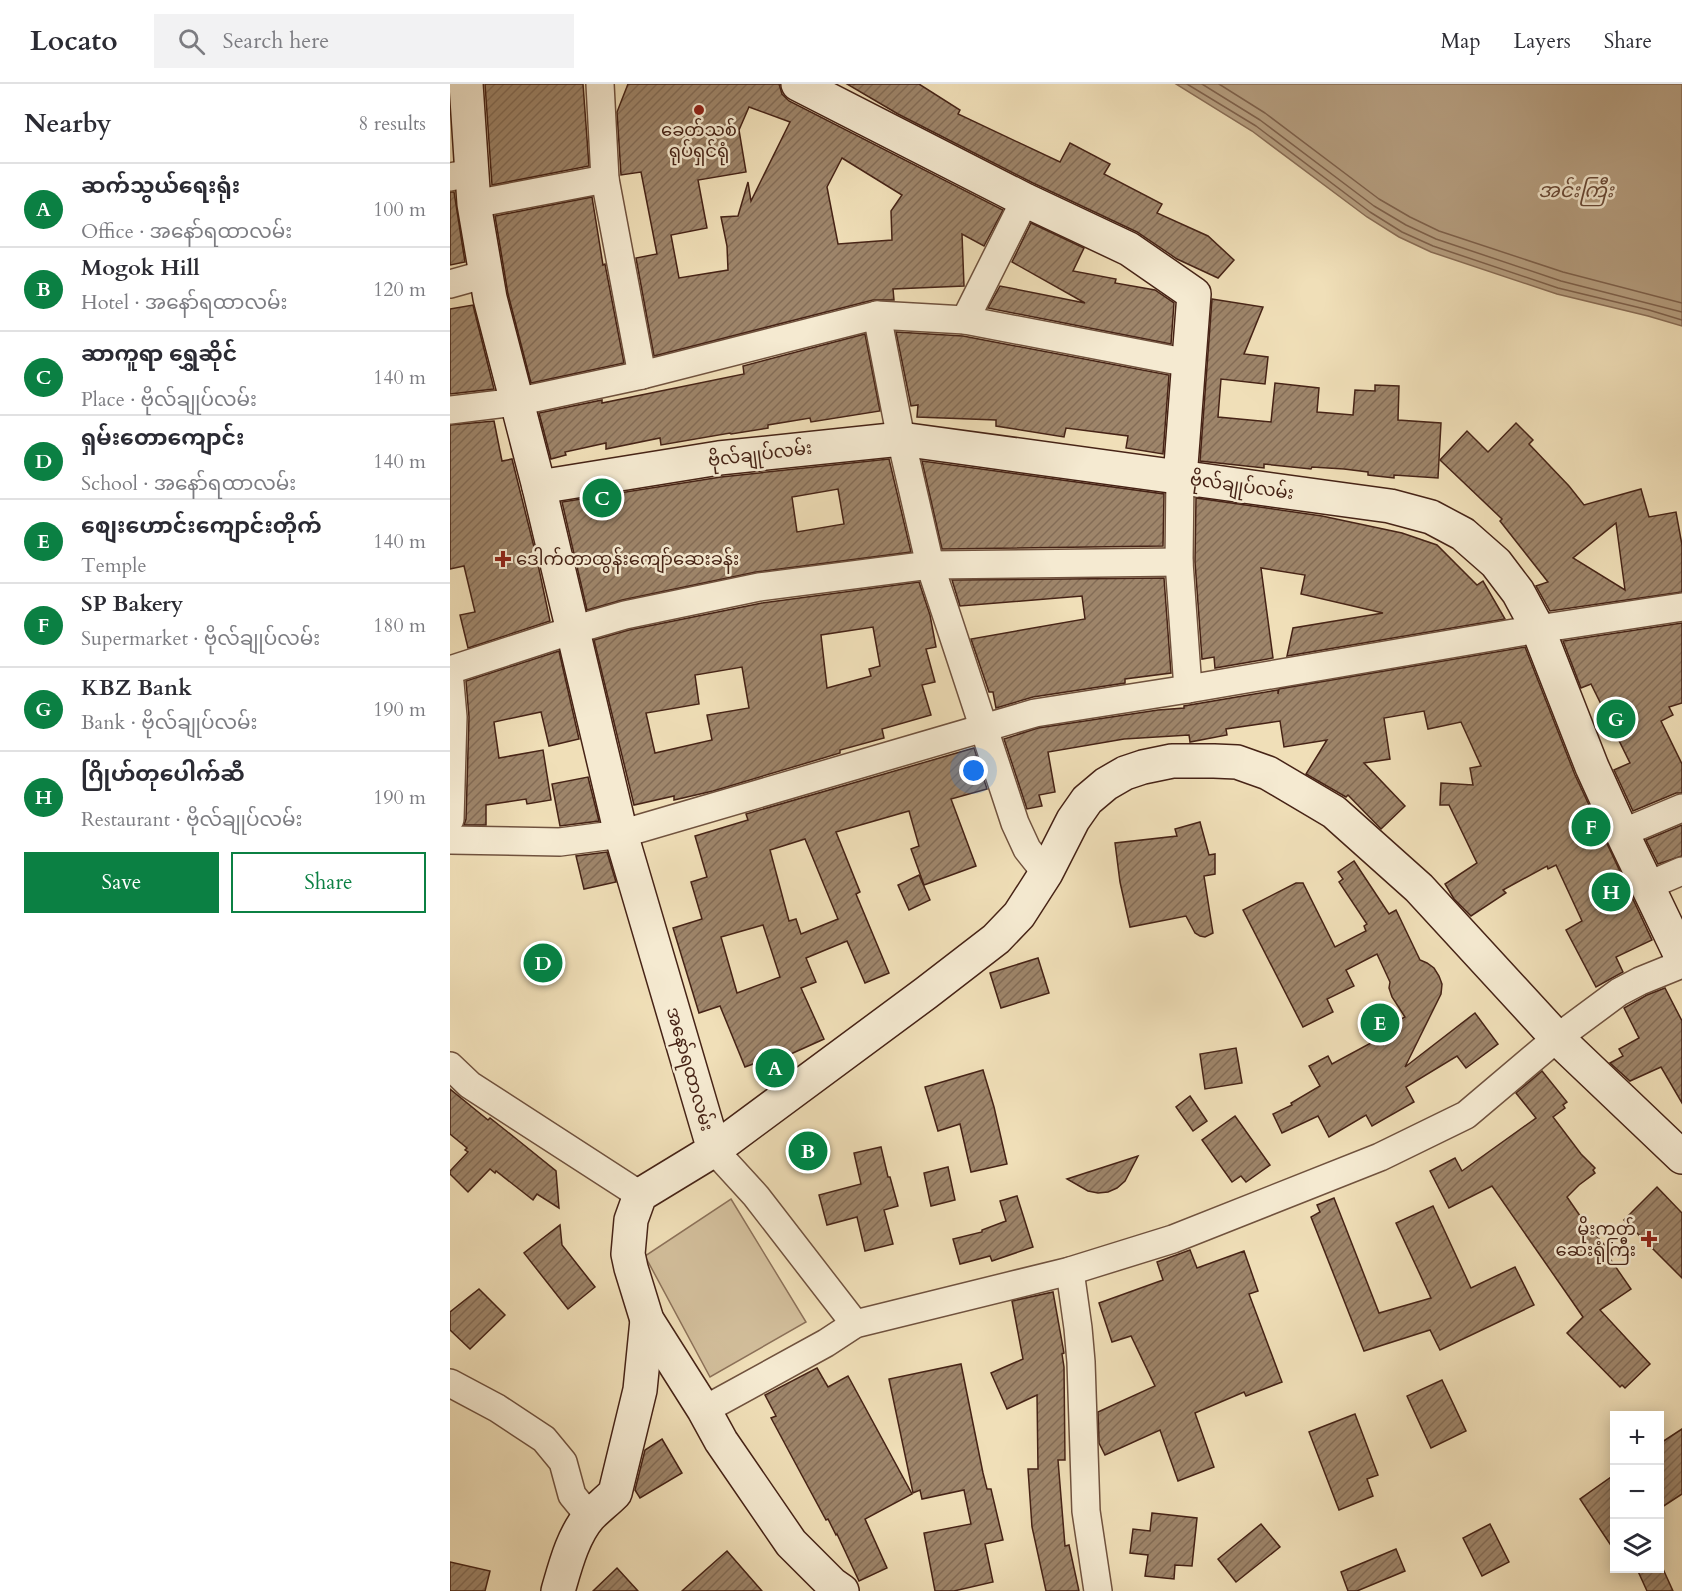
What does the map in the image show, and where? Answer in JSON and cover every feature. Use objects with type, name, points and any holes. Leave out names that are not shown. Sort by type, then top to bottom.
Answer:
[{"type":"street","name":"အ‌နော်‌ရထာလမ်း","points":[[466,84],[465,184],[490,298],[539,487],[621,834],[714,1150],[640,1195]]},
{"type":"street","points":[[600,84],[605,179],[642,375]]},
{"type":"street","points":[[798,84],[1025,200],[1129,249],[1194,294],[1180,477],[1179,562],[1188,688]]},
{"type":"street","points":[[465,184],[605,179]]},
{"type":"street","points":[[965,320],[1025,200]]},
{"type":"street","points":[[450,284],[486,274]]},
{"type":"street","points":[[450,410],[516,402],[642,375],[877,315],[965,320],[1189,363]]},
{"type":"street","points":[[877,315],[901,439],[930,565],[1015,823],[1027,849],[1046,873]]},
{"type":"street","name":"ဗိုလ်‌ချုပ်‌လမ်း","points":[[539,487],[720,458],[901,439],[1390,506],[1431,517],[1463,534],[1496,563],[1518,592],[1538,629],[1592,767],[1682,958]]},
{"type":"street","points":[[450,670],[625,615],[759,587],[930,565],[1179,562]]},
{"type":"street","points":[[450,840],[560,843],[621,834],[1035,713],[1682,607]]},
{"type":"street","points":[[450,683],[453,717],[450,819]]},
{"type":"street","points":[[855,1324],[756,1196],[714,1150],[996,939],[1019,915],[1046,873],[1073,820],[1087,800],[1106,784],[1134,770],[1172,761],[1237,762],[1268,773],[1334,812],[1419,888],[1557,1038],[1682,1157]]},
{"type":"street","points":[[1622,833],[1682,808]]},
{"type":"street","points":[[1647,886],[1682,871]]},
{"type":"street","points":[[704,1410],[826,1343],[855,1324],[1070,1270],[1173,1239],[1380,1157],[1466,1115],[1557,1038],[1619,992],[1682,964]]},
{"type":"street","points":[[450,1066],[470,1085],[640,1195],[631,1220],[628,1254],[648,1320],[721,1441],[790,1542],[842,1591]]},
{"type":"street","points":[[1070,1270],[1082,1362],[1086,1511],[1098,1591]]},
{"type":"street","points":[[558,1591],[577,1535],[590,1516],[615,1493],[640,1390],[648,1320]]},
{"type":"street","points":[[450,1383],[497,1408],[544,1440],[563,1462],[572,1495],[590,1516]]},
{"type":"shaded area","points":[[731,1199],[806,1322],[710,1377],[645,1256]]},
{"type":"water","name":"အင်းကြီး","points":[[1176,84],[1682,84],[1682,326],[1557,294],[1431,252],[1399,237],[1367,217],[1252,131]]},
{"type":"building","points":[[485,84],[583,84],[589,166],[492,185]]},
{"type":"building","points":[[628,84],[779,84],[782,94],[789,101],[1003,210],[984,246],[962,234],[964,286],[893,289],[894,300],[873,300],[654,356],[636,258],[657,254],[641,172],[621,175],[617,112]],"holes":[[[749,107],[790,122],[751,201],[748,182],[738,216],[721,217],[727,246],[728,270],[679,278],[671,235],[707,228],[698,180],[746,172],[739,130]],[[842,158],[902,195],[891,211],[892,240],[838,244],[827,187]]]},
{"type":"building","points":[[847,84],[919,84],[960,110],[958,114],[1060,162],[1070,143],[1110,164],[1104,174],[1162,204],[1157,213],[1208,236],[1234,260],[1218,278],[1177,259],[1137,232],[1033,183],[898,114]]},
{"type":"building","points":[[450,192],[454,192],[465,262],[450,265]]},
{"type":"building","points":[[592,197],[603,265],[605,264],[624,363],[531,383],[508,294],[495,216]]},
{"type":"building","points":[[1031,223],[1084,248],[1073,271],[1116,279],[1115,283],[1155,290],[1174,303],[1171,344],[988,308],[1000,286],[1085,303],[1012,262]]},
{"type":"building","points":[[1212,299],[1263,307],[1244,354],[1268,357],[1265,384],[1221,379],[1218,417],[1271,422],[1275,383],[1319,388],[1317,412],[1353,415],[1355,390],[1375,391],[1375,385],[1399,386],[1398,420],[1441,423],[1438,478],[1394,475],[1394,478],[1344,469],[1312,467],[1311,469],[1264,464],[1264,468],[1200,461]]},
{"type":"building","points":[[473,305],[494,389],[450,394],[450,309]]},
{"type":"building","points":[[896,332],[963,336],[1169,375],[1163,454],[1126,448],[1128,436],[1066,428],[1064,437],[996,426],[996,420],[917,417],[918,405],[911,406]]},
{"type":"building","points":[[865,334],[880,411],[811,422],[810,418],[768,425],[768,428],[661,445],[660,438],[606,449],[606,443],[565,452],[566,455],[551,459],[539,413],[602,400],[602,403],[744,374],[743,366]]},
{"type":"building","points":[[494,421],[502,461],[512,459],[550,621],[468,648],[460,615],[475,612],[464,566],[450,569],[450,425]]},
{"type":"building","points":[[1516,423],[1533,440],[1529,444],[1584,505],[1641,489],[1649,517],[1676,512],[1682,545],[1682,592],[1550,611],[1536,586],[1548,582],[1500,521],[1502,519],[1440,460],[1467,431],[1488,452]],"holes":[[[1616,523],[1625,590],[1573,558]]]},
{"type":"building","points":[[889,459],[911,552],[756,572],[622,600],[587,610],[562,502],[721,477]],"holes":[[[838,489],[844,524],[797,532],[792,497]]]},
{"type":"building","points":[[922,461],[1164,494],[1163,546],[942,549]]},
{"type":"building","points":[[1196,498],[1322,516],[1402,533],[1437,545],[1477,585],[1483,581],[1505,619],[1287,656],[1293,628],[1383,613],[1301,594],[1305,575],[1261,568],[1273,658],[1215,668],[1214,657],[1202,659],[1195,562]]},
{"type":"building","points":[[1164,578],[1171,673],[1125,679],[1125,683],[1033,697],[996,708],[993,692],[989,692],[971,639],[1085,619],[1082,596],[960,606],[952,580]]},
{"type":"building","points":[[919,582],[930,615],[936,647],[926,649],[935,682],[922,685],[931,715],[882,729],[884,738],[840,750],[840,753],[713,791],[674,800],[674,796],[634,805],[594,640],[629,630],[762,603]],"holes":[[[873,627],[880,666],[869,669],[871,676],[827,688],[821,635]],[[742,667],[749,708],[707,715],[712,740],[655,753],[646,713],[699,704],[695,675]]]},
{"type":"building","points":[[1682,623],[1682,703],[1669,707],[1673,715],[1661,721],[1682,764],[1682,793],[1676,793],[1633,811],[1614,770],[1630,763],[1591,684],[1581,688],[1563,641]]},
{"type":"building","points":[[1525,647],[1575,775],[1652,940],[1616,957],[1623,972],[1596,987],[1566,930],[1582,921],[1556,865],[1548,869],[1547,866],[1503,890],[1506,893],[1471,916],[1454,899],[1445,884],[1477,863],[1449,805],[1440,805],[1441,783],[1473,785],[1470,768],[1481,766],[1461,722],[1428,729],[1424,711],[1384,718],[1390,759],[1364,763],[1405,806],[1381,829],[1348,795],[1346,797],[1306,774],[1327,740],[1284,747],[1280,721],[1226,729],[1227,735],[1190,742],[1189,735],[1124,739],[1048,752],[1055,792],[1039,795],[1042,806],[1027,809],[1004,739],[1038,728],[1184,708],[1184,706],[1278,690],[1278,694],[1279,689]]},
{"type":"building","points":[[559,651],[579,739],[549,746],[541,712],[494,722],[499,758],[543,750],[551,800],[527,804],[526,799],[486,805],[486,825],[464,825],[469,717],[466,681]]},
{"type":"building","points":[[974,748],[987,789],[951,799],[976,866],[924,885],[911,849],[919,846],[909,811],[836,832],[860,892],[856,894],[889,973],[865,983],[847,941],[806,958],[816,982],[801,988],[824,1039],[773,1062],[774,1065],[757,1072],[753,1064],[745,1067],[720,1006],[699,1013],[673,928],[702,919],[691,882],[707,877],[695,836],[748,820],[746,814]],"holes":[[[805,839],[838,919],[801,934],[796,919],[789,921],[770,850]],[[763,925],[780,977],[737,993],[721,937]]]},
{"type":"building","points":[[588,777],[599,821],[560,826],[552,784]]},
{"type":"building","points":[[1200,822],[1209,855],[1215,854],[1215,874],[1204,876],[1213,933],[1205,937],[1195,933],[1186,916],[1130,927],[1120,882],[1115,843],[1177,836],[1175,829]]},
{"type":"building","points":[[1682,825],[1682,856],[1658,864],[1646,840]]},
{"type":"building","points":[[607,852],[616,882],[584,889],[576,856]]},
{"type":"building","points":[[1354,861],[1389,914],[1396,910],[1420,960],[1434,968],[1442,984],[1441,994],[1405,1067],[1475,1013],[1498,1044],[1466,1068],[1457,1056],[1406,1087],[1414,1102],[1372,1126],[1366,1115],[1329,1137],[1318,1116],[1282,1133],[1273,1114],[1292,1105],[1291,1103],[1320,1086],[1309,1066],[1328,1056],[1332,1064],[1380,1038],[1383,1044],[1385,1028],[1405,1017],[1392,997],[1390,982],[1377,954],[1346,970],[1354,986],[1327,999],[1333,1012],[1303,1027],[1243,910],[1296,883],[1303,883],[1335,947],[1366,931],[1364,926],[1367,924],[1339,882],[1343,879],[1338,872]]},
{"type":"building","points":[[919,875],[930,900],[909,910],[898,885]]},
{"type":"building","points":[[1038,958],[1049,993],[1001,1008],[990,973]]},
{"type":"building","points":[[1665,988],[1682,1021],[1682,1103],[1661,1067],[1630,1081],[1610,1063],[1623,1056],[1619,1049],[1639,1038],[1624,1008]]},
{"type":"building","points":[[1236,1048],[1242,1083],[1205,1089],[1200,1054]]},
{"type":"building","points":[[983,1070],[1007,1164],[971,1172],[960,1124],[938,1131],[925,1087]]},
{"type":"building","points":[[1542,1071],[1567,1102],[1563,1105],[1565,1108],[1553,1117],[1581,1154],[1595,1168],[1593,1170],[1595,1173],[1567,1197],[1585,1223],[1609,1250],[1606,1253],[1631,1289],[1600,1310],[1650,1364],[1625,1388],[1622,1385],[1620,1387],[1567,1333],[1583,1317],[1492,1186],[1449,1208],[1430,1171],[1455,1158],[1462,1171],[1536,1118],[1516,1093]]},
{"type":"building","points":[[450,1089],[556,1171],[559,1208],[537,1194],[533,1200],[496,1171],[495,1173],[490,1169],[468,1192],[450,1174],[450,1171],[468,1152],[465,1150],[467,1148],[450,1134]]},
{"type":"building","points":[[1190,1096],[1207,1121],[1193,1131],[1176,1107]]},
{"type":"building","points":[[1235,1116],[1270,1165],[1246,1182],[1241,1176],[1232,1182],[1202,1140]]},
{"type":"building","points":[[881,1147],[898,1206],[884,1210],[893,1244],[865,1251],[857,1217],[827,1225],[819,1195],[861,1184],[854,1153]]},
{"type":"building","points":[[1138,1156],[1125,1181],[1108,1192],[1088,1191],[1067,1179]]},
{"type":"building","points":[[948,1167],[955,1200],[931,1206],[924,1173]]},
{"type":"building","points":[[1657,1187],[1682,1213],[1682,1278],[1624,1220]]},
{"type":"building","points":[[1017,1196],[1033,1247],[992,1261],[990,1256],[960,1264],[953,1239],[982,1232],[982,1230],[1006,1221],[1000,1201]]},
{"type":"building","points":[[1334,1198],[1379,1313],[1431,1298],[1396,1223],[1433,1206],[1471,1288],[1515,1267],[1534,1305],[1440,1350],[1430,1330],[1364,1351],[1311,1217],[1320,1212],[1317,1205]]},
{"type":"building","points":[[560,1225],[562,1245],[595,1287],[568,1309],[524,1253]]},
{"type":"building","points":[[1190,1250],[1197,1268],[1244,1251],[1258,1291],[1249,1294],[1282,1382],[1246,1396],[1244,1392],[1195,1413],[1214,1467],[1178,1481],[1160,1430],[1105,1455],[1099,1443],[1098,1412],[1155,1386],[1131,1336],[1112,1342],[1099,1303],[1163,1280],[1157,1262]]},
{"type":"building","points":[[479,1289],[505,1315],[470,1349],[450,1330],[450,1312]]},
{"type":"building","points":[[1053,1292],[1064,1353],[1062,1354],[1065,1460],[1058,1460],[1065,1546],[1069,1545],[1079,1591],[1046,1591],[1032,1527],[1028,1469],[1038,1469],[1037,1395],[1007,1409],[991,1373],[1023,1359],[1012,1301]]},
{"type":"building","points":[[961,1364],[983,1473],[987,1489],[991,1489],[1003,1540],[985,1544],[993,1582],[954,1591],[935,1591],[924,1533],[971,1524],[964,1490],[922,1499],[920,1490],[913,1493],[889,1379]]},
{"type":"building","points":[[817,1368],[828,1387],[848,1376],[912,1494],[865,1519],[887,1568],[859,1581],[837,1534],[828,1519],[826,1520],[771,1418],[776,1416],[765,1395]]},
{"type":"building","points":[[1442,1380],[1466,1431],[1431,1448],[1407,1396]]},
{"type":"building","points":[[1355,1414],[1378,1475],[1367,1479],[1373,1496],[1339,1510],[1309,1432]]},
{"type":"building","points":[[1682,1429],[1682,1494],[1664,1506],[1664,1465],[1664,1441]]},
{"type":"building","points":[[662,1439],[682,1473],[640,1498],[635,1490],[645,1450]]},
{"type":"building","points":[[1610,1478],[1610,1544],[1580,1499]]},
{"type":"building","points":[[1152,1513],[1197,1518],[1192,1566],[1175,1565],[1174,1579],[1145,1576],[1148,1555],[1130,1553],[1133,1529],[1150,1531]]},
{"type":"building","points":[[1261,1524],[1280,1547],[1236,1582],[1218,1559]]},
{"type":"building","points":[[1490,1524],[1509,1562],[1482,1576],[1463,1538]]},
{"type":"building","points":[[1396,1549],[1405,1571],[1357,1591],[1348,1591],[1341,1572]]},
{"type":"building","points":[[727,1551],[762,1591],[682,1591]]},
{"type":"building","points":[[450,1562],[490,1571],[485,1591],[450,1591]]},
{"type":"building","points":[[617,1568],[638,1591],[593,1591]]},
{"type":"building","points":[[1664,1571],[1673,1591],[1647,1591],[1639,1573]]},
{"type":"place","name":"ခေတ်သစ် ရုပ်‌ရှင်ရုံ","points":[[699,110]]},
{"type":"place","name":"ဆာကူရာ ရွှေဆိုင်","points":[[602,498]]},
{"type":"place","name":"ဒေါက်တာထွန်းကျော်ဆေးခန်း","points":[[503,559]]},
{"type":"place","name":"KBZ Bank","points":[[1616,719]]},
{"type":"place","name":"SP Bakery","points":[[1591,827]]},
{"type":"place","name":"ဂြိုဟ်တုပေါက်ဆီ","points":[[1611,892]]},
{"type":"place","name":"ရှမ်းတောကျောင်း","points":[[543,963]]},
{"type":"place","name":"စျေးဟောင်းကျောင်းတိုက်","points":[[1380,1023]]},
{"type":"place","name":"ဆက်သွယ်ရေးရုံး","points":[[775,1068]]},
{"type":"place","name":"Mogok Hill","points":[[808,1151]]},
{"type":"place","name":"မိုးကုတ်‌ ‌ဆေးရုံကြီး","points":[[1649,1239]]}]
